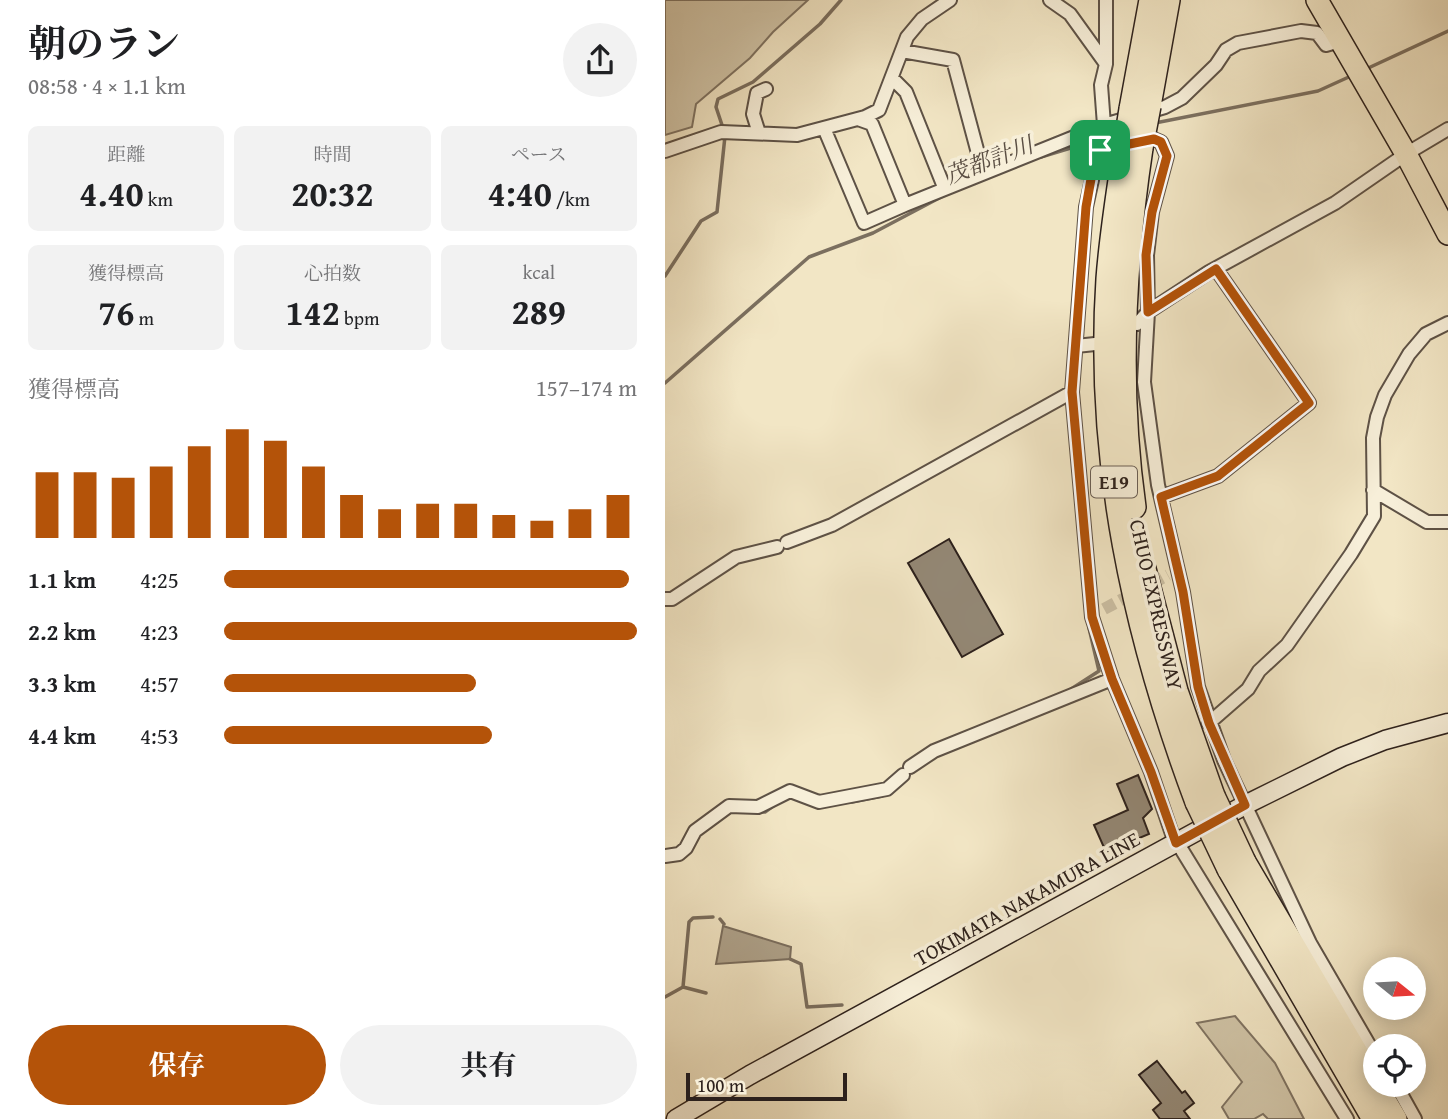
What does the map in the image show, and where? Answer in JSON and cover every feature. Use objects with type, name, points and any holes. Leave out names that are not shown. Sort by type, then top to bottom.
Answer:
[{"type":"highway","name":"CHUO EXPRESSWAY","points":[[1151,0],[1140,108],[1108,279],[1107,382],[1112,466],[1129,572],[1159,696],[1205,799],[1236,866],[1374,1119]]},
{"type":"highway","name":"CHUO EXPRESSWAY","points":[[1140,108],[1168,0]]},
{"type":"highway","points":[[1317,0],[1406,154],[1448,234]]},
{"type":"highway","name":"CHUO EXPRESSWAY","points":[[1236,866],[1395,1119]]},
{"type":"main road","name":"TOKIMATA NAKAMURA LINE","points":[[676,1119],[758,1071],[1245,805],[1342,757],[1385,740],[1448,723]]},
{"type":"street","points":[[665,151],[725,132],[797,135],[858,119],[879,110],[907,37],[922,19],[950,0]]},
{"type":"street","points":[[1050,0],[1070,14],[1106,64]]},
{"type":"street","points":[[1106,0],[1106,64],[1101,85],[1101,139],[1086,207],[1072,392],[1092,617],[1112,679],[1151,772],[1176,843],[1347,1119]]},
{"type":"street","points":[[824,128],[864,223],[983,172],[1101,139],[1182,98],[1216,65],[1226,50],[1238,43],[1301,31],[1317,33],[1326,45],[1333,43]]},
{"type":"street","points":[[902,51],[953,60],[983,172]]},
{"type":"street","points":[[892,78],[906,92],[944,187]]},
{"type":"street","points":[[759,133],[753,104],[757,93],[767,89]]},
{"type":"street","points":[[858,119],[872,124],[905,205]]},
{"type":"street","points":[[1137,324],[1148,312],[1216,269],[1335,203],[1448,129]]},
{"type":"street","points":[[1101,139],[1154,139],[1161,142],[1167,156],[1152,212],[1146,255],[1148,312],[1144,382],[1173,572],[1198,687],[1209,723],[1310,943],[1363,1037]]},
{"type":"street","points":[[1161,497],[1218,476],[1309,403],[1216,269]]},
{"type":"street","points":[[1209,723],[1248,689],[1259,671],[1287,645],[1333,581],[1374,516],[1373,438],[1385,395],[1417,344],[1426,334],[1448,323]]},
{"type":"street","points":[[1076,346],[1094,344]]},
{"type":"street","points":[[665,599],[672,599],[736,557],[782,544],[832,525],[1072,392]]},
{"type":"street","points":[[1373,490],[1427,522],[1448,522]]},
{"type":"street","points":[[1092,617],[1104,609]]},
{"type":"street","points":[[665,856],[679,854],[686,848],[695,831],[729,806],[758,807],[790,791],[819,802],[887,789],[934,751],[1112,679]]},
{"type":"street","points":[[1403,1097],[1415,1119]]},
{"type":"shaded area","points":[[665,0],[808,0],[773,32],[750,58],[696,104],[692,127],[665,135]]},
{"type":"shaded area","points":[[723,926],[791,947],[790,959],[716,964]]},
{"type":"shaded area","points":[[1235,1016],[1275,1063],[1304,1119],[1268,1119],[1263,1114],[1254,1119],[1229,1119],[1222,1107],[1242,1082],[1197,1023]]},
{"type":"building","points":[[949,539],[1003,634],[962,657],[908,563]]},
{"type":"building","points":[[1138,775],[1152,809],[1143,818],[1149,834],[1106,852],[1094,825],[1128,810],[1117,784]]},
{"type":"building","points":[[1157,1061],[1182,1093],[1185,1091],[1194,1103],[1184,1111],[1190,1119],[1160,1119],[1153,1110],[1161,1103],[1139,1075]]},
{"type":"waterway","points":[[723,128],[716,107],[718,99],[753,82],[820,24],[841,0]]},
{"type":"waterway","name":"茂都計川","points":[[1364,70],[1448,31]]},
{"type":"waterway","name":"茂都計川","points":[[1155,123],[1318,91],[1351,76]]},
{"type":"waterway","points":[[665,276],[701,221],[717,212],[725,136]]},
{"type":"waterway","name":"茂都計川","points":[[1041,157],[1097,140]]},
{"type":"waterway","name":"茂都計川","points":[[665,383],[809,257],[873,233],[943,196]]},
{"type":"waterway","points":[[1068,691],[1099,671],[1089,628]]},
{"type":"waterway","points":[[852,802],[882,796]]},
{"type":"waterway","points":[[758,812],[765,812],[776,804]]},
{"type":"waterway","points":[[665,997],[683,987],[689,922],[693,918],[713,917]]},
{"type":"waterway","points":[[720,919],[724,924]]},
{"type":"waterway","points":[[790,959],[801,964],[807,1007],[842,1005]]},
{"type":"waterway","points":[[683,987],[706,993]]},
{"type":"tunnel","points":[[1104,609],[1168,575]]},
{"type":"route","points":[[1154,139],[1161,142],[1167,156],[1152,212],[1146,255],[1148,312],[1216,269],[1309,403],[1218,476],[1161,497],[1183,592],[1198,687],[1209,723],[1245,805],[1176,843],[1151,772],[1112,679],[1092,617],[1072,392],[1086,207],[1100,150],[1154,139]]}]
